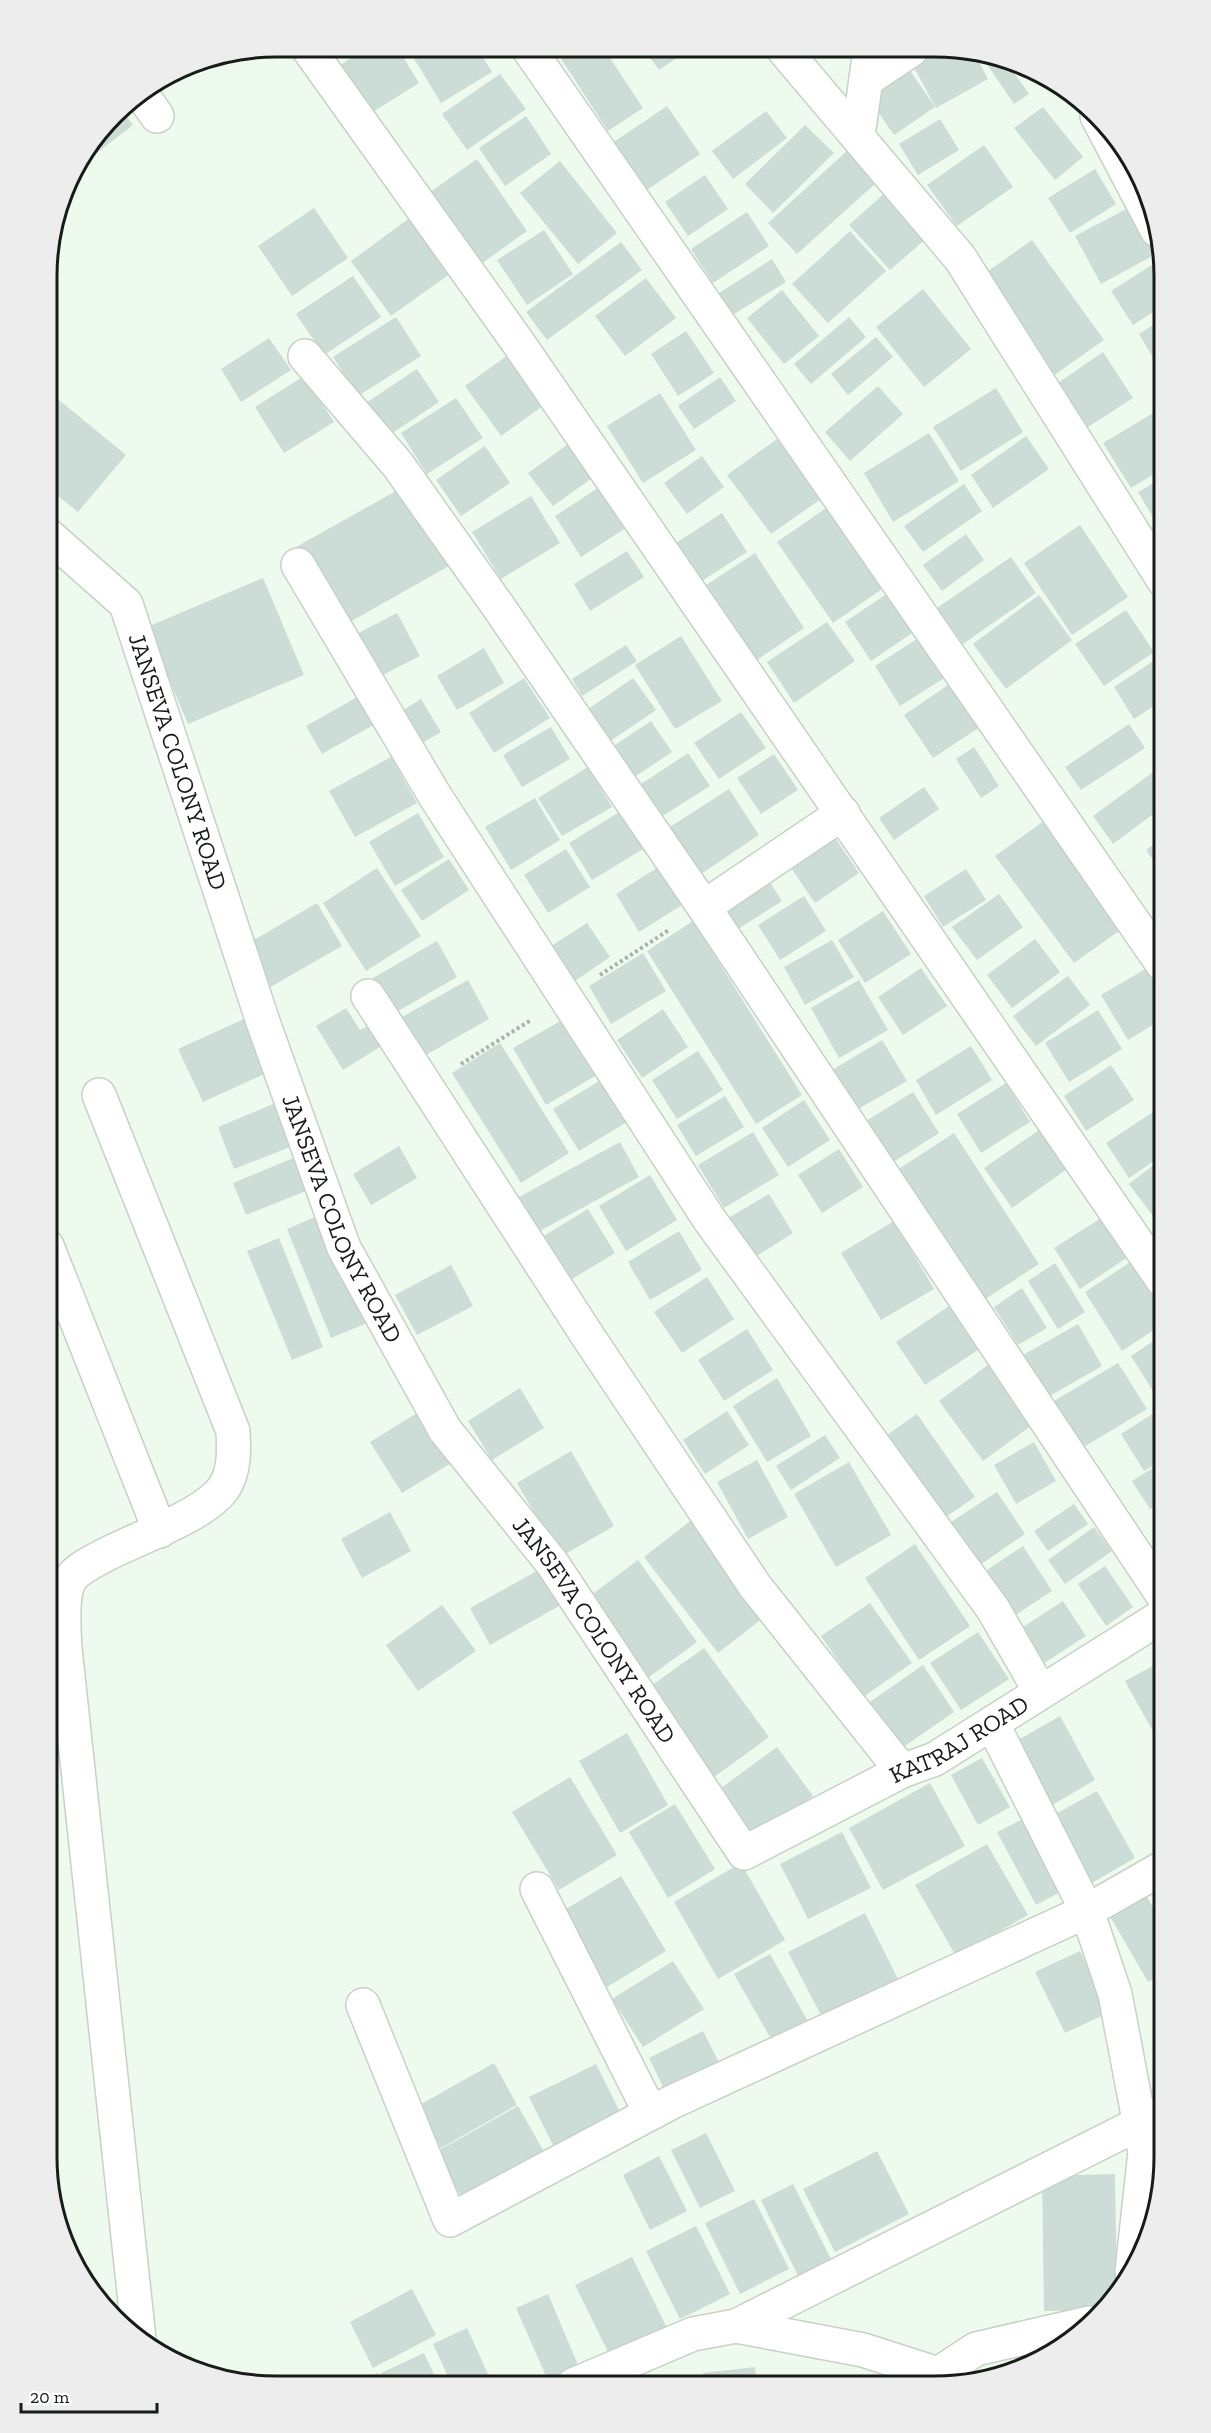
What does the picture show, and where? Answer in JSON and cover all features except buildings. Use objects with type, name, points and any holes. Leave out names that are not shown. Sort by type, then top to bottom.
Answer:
[{"type":"street","points":[[314,57],[517,341],[1154,1267]]},
{"type":"street","points":[[534,57],[1154,952]]},
{"type":"street","points":[[790,57],[960,258],[1154,565]]},
{"type":"street","points":[[858,136],[868,65],[891,57]]},
{"type":"street","points":[[1120,159],[1137,192]]},
{"type":"street","points":[[305,356],[398,465],[704,907],[1154,1582]]},
{"type":"street","name":"JANSEVA COLONY ROAD","points":[[57,543],[126,603],[263,1022],[344,1248],[445,1430],[552,1563],[744,1853]]},
{"type":"street","points":[[298,565],[435,796],[709,1220],[993,1609],[1040,1691]]},
{"type":"street","points":[[704,907],[843,813]]},
{"type":"street","points":[[368,996],[589,1338],[755,1586],[902,1771]]},
{"type":"street","points":[[99,1095],[233,1431],[234,1462],[223,1489],[200,1507],[160,1531],[87,1565],[69,1580],[64,1612],[68,1672],[138,2327]]},
{"type":"street","points":[[57,1271],[160,1531]]},
{"type":"street","name":"KATRAJ ROAD","points":[[744,1853],[902,1771],[935,1758],[1154,1621]]},
{"type":"street","points":[[992,1723],[1087,1911],[1115,1994],[1152,2118],[1145,2152],[1135,2246]]},
{"type":"street","points":[[363,2005],[450,2220],[650,2112],[1087,1911],[1154,1873]]},
{"type":"street","points":[[537,1888],[650,2112]]},
{"type":"street","points":[[594,2376],[693,2334],[736,2326],[1152,2118]]},
{"type":"street","points":[[736,2326],[862,2350],[928,2376]]},
{"type":"street","points":[[943,2376],[976,2349],[1073,2327]]}]
